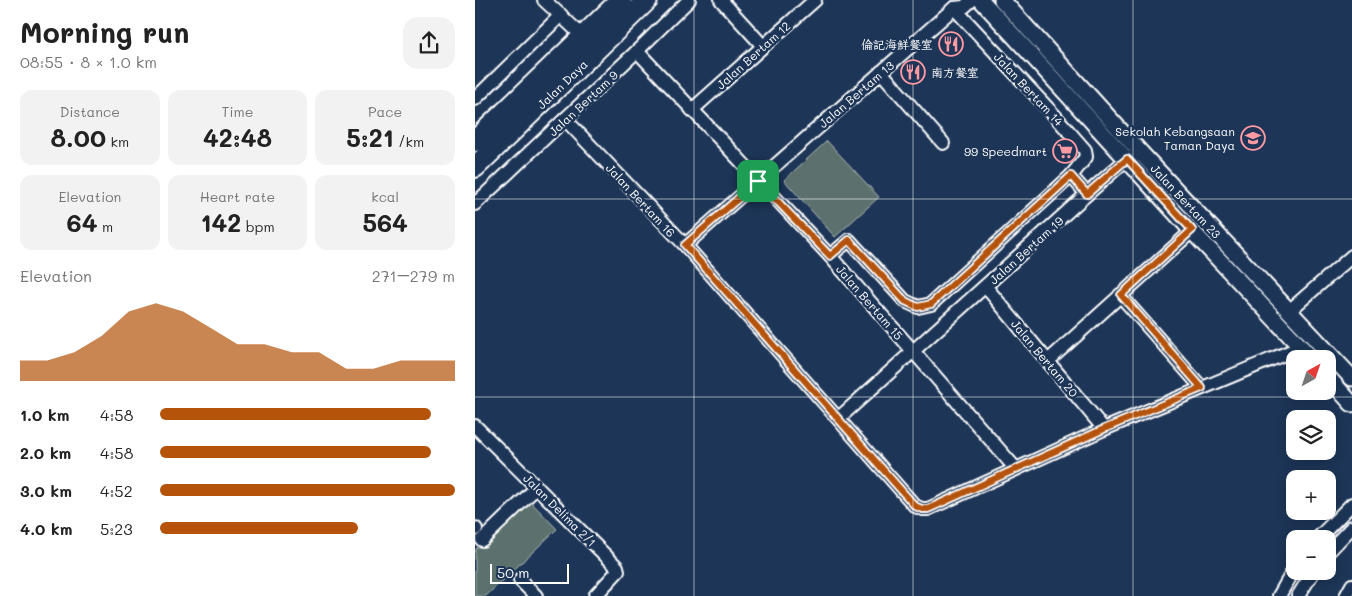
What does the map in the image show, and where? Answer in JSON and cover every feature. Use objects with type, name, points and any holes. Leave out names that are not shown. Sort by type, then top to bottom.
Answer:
[{"type":"main road","name":"Jalan Daya","points":[[475,167],[590,44],[621,0]]},
{"type":"main road","name":"Jalan Daya","points":[[475,141],[590,44],[647,0]]},
{"type":"street","points":[[544,0],[590,44]]},
{"type":"street","name":"Jalan Bertam 9","points":[[475,204],[689,0]]},
{"type":"street","points":[[721,0],[763,46]]},
{"type":"street","name":"Jalan Bertam 12","points":[[692,110],[815,0]]},
{"type":"street","name":"Jalan Bertam 13","points":[[685,245],[955,4],[964,7],[972,0]]},
{"type":"street","name":"Jalan Bertam 23","points":[[981,0],[1304,350]]},
{"type":"street","name":"Jalan Bertam 23","points":[[1002,0],[1141,154],[1352,378]]},
{"type":"street","name":"Jalan Bertam 14","points":[[830,256],[849,240],[905,301],[918,307],[931,304],[1071,176],[1086,157],[1085,150],[955,4]]},
{"type":"street","points":[[475,99],[561,15]]},
{"type":"street","name":"Jalan Bertam 15","points":[[637,51],[830,256],[1016,469]]},
{"type":"street","points":[[881,72],[943,143]]},
{"type":"street","name":"Jalan Bertam 16","points":[[565,119],[685,245],[915,506],[922,509],[928,509],[1104,429],[1301,347]]},
{"type":"street","name":"Jalan Bertam 19","points":[[839,418],[1127,159],[1141,154]]},
{"type":"street","points":[[1071,176],[1087,194]]},
{"type":"street","points":[[1047,361],[1192,230]]},
{"type":"street","points":[[1289,311],[1352,256]]},
{"type":"street","name":"Jalan Bertam 20","points":[[985,287],[1104,429]]},
{"type":"street","points":[[1121,295],[1202,388]]},
{"type":"street","points":[[1336,386],[1352,404]]},
{"type":"street","name":"Jalan Delima 2/1","points":[[477,430],[617,567],[616,575],[595,596]]},
{"type":"street","points":[[478,532],[537,487]]},
{"type":"street","points":[[1326,530],[1352,504]]},
{"type":"street","points":[[1336,544],[1352,527]]},
{"type":"street","points":[[520,580],[537,596]]},
{"type":"street","points":[[1279,596],[1288,580]]},
{"type":"street","points":[[1298,596],[1308,580]]},
{"type":"street","points":[[1346,596],[1352,585]]},
{"type":"green space","points":[[827,141],[879,197],[835,237],[784,180]]},
{"type":"green space","points":[[528,499],[557,529],[486,596],[475,596],[475,550]]},
{"type":"place","name":"倫記海鮮餐室","points":[[951,44]]},
{"type":"place","name":"南方餐室","points":[[913,72]]},
{"type":"place","name":"Sekolah Kebangsaan Taman Daya","points":[[1253,138]]},
{"type":"place","name":"99 Speedmart","points":[[1065,151]]},
{"type":"route","points":[[1127,159],[1192,230],[1121,295],[1202,388],[1104,429],[928,509],[915,506],[685,245],[758,181],[830,256],[849,240],[905,301],[918,307],[931,304],[1071,176],[1087,194],[1127,159]]}]
